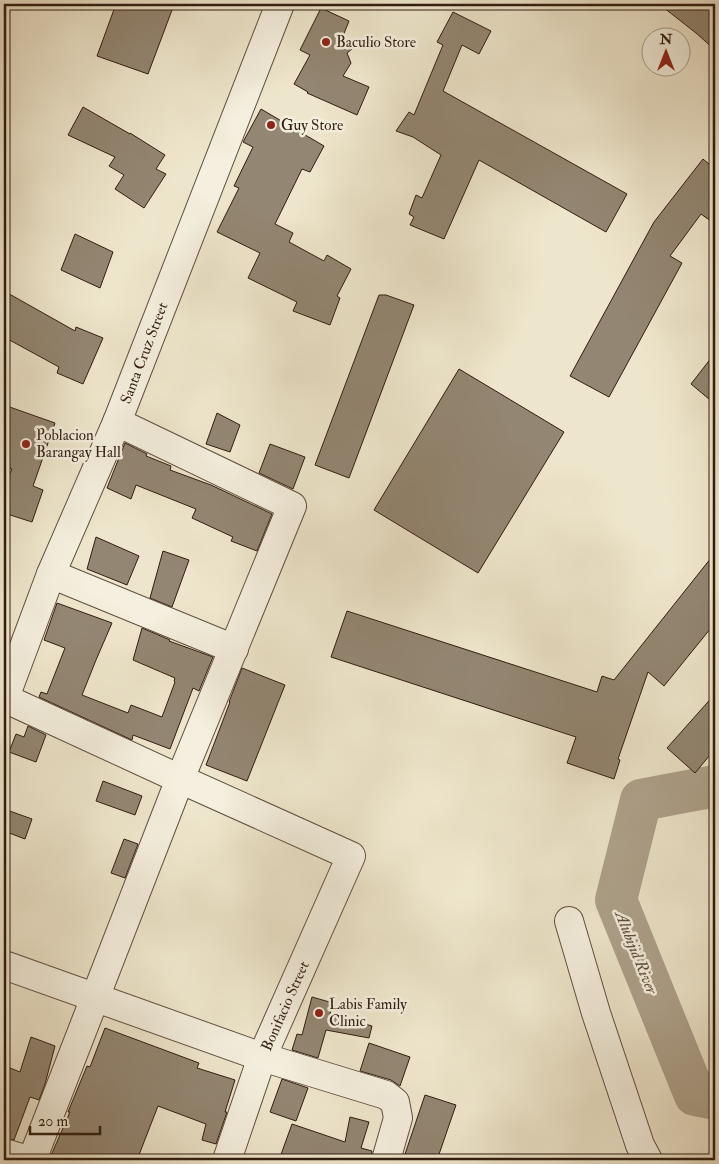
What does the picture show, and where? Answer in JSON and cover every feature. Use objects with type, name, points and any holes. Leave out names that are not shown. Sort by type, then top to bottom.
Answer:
[{"type":"street","name":"Santa Cruz Street","points":[[4,698],[51,574],[117,422],[280,4]]},
{"type":"street","points":[[32,1160],[180,780],[292,506],[117,422]]},
{"type":"street","points":[[51,574],[234,649]]},
{"type":"street","points":[[4,698],[180,780]]},
{"type":"street","name":"Bonifacio Street","points":[[180,780],[351,856],[262,1058],[227,1160]]},
{"type":"street","points":[[569,921],[602,1032],[640,1145],[648,1160]]},
{"type":"street","points":[[4,965],[262,1058],[386,1095],[395,1102],[398,1118],[386,1160]]},
{"type":"street","points":[[4,1153],[28,1160]]},
{"type":"building","points":[[116,4],[154,4],[172,10],[148,74],[97,56]]},
{"type":"building","points":[[659,4],[715,4],[715,50],[692,28]]},
{"type":"building","points":[[321,8],[349,21],[343,36],[352,49],[347,53],[351,63],[343,76],[369,87],[357,115],[307,93],[294,84],[310,55],[300,50]]},
{"type":"building","points":[[453,12],[491,31],[479,54],[462,45],[443,91],[627,194],[606,232],[479,160],[444,239],[410,225],[414,217],[409,214],[416,195],[422,198],[441,155],[413,137],[396,131],[409,112],[414,115],[443,45],[437,42]]},
{"type":"building","points":[[83,107],[165,155],[156,169],[166,174],[144,208],[115,189],[124,175],[109,166],[115,157],[68,135]]},
{"type":"building","points":[[261,109],[324,146],[310,172],[302,169],[275,224],[293,233],[289,242],[324,261],[327,255],[351,269],[337,296],[340,298],[330,325],[293,311],[297,302],[248,278],[260,253],[217,232],[239,188],[234,186],[253,147],[243,142]]},
{"type":"building","points":[[703,159],[715,169],[715,224],[701,214],[670,256],[682,263],[609,397],[570,376],[654,222]]},
{"type":"building","points":[[75,234],[113,252],[100,288],[61,270]]},
{"type":"building","points":[[4,291],[75,331],[76,327],[103,338],[83,384],[57,373],[59,367],[4,337]]},
{"type":"building","points":[[379,295],[386,295],[414,305],[349,478],[315,465]]},
{"type":"building","points":[[715,353],[715,404],[691,384]]},
{"type":"building","points":[[459,369],[564,432],[478,573],[374,510]]},
{"type":"building","name":"Poblacion Barangay Hall","points":[[4,405],[55,423],[33,486],[43,490],[32,522],[4,513],[4,486],[12,469],[4,466]]},
{"type":"building","points":[[217,413],[240,425],[230,452],[206,444]]},
{"type":"building","points":[[125,443],[147,454],[146,456],[171,466],[170,470],[211,485],[272,514],[257,551],[231,541],[233,537],[192,518],[196,509],[136,485],[131,499],[107,488]]},
{"type":"building","points":[[270,444],[305,457],[293,489],[259,473]]},
{"type":"building","points":[[96,537],[139,556],[127,585],[87,569]]},
{"type":"building","points":[[163,551],[189,560],[172,607],[150,598]]},
{"type":"building","points":[[715,553],[715,623],[664,686],[648,672],[618,759],[620,760],[614,779],[567,763],[576,737],[331,657],[347,611],[597,692],[602,676],[614,680]]},
{"type":"building","points":[[57,603],[112,623],[82,695],[128,713],[131,705],[162,717],[175,682],[175,678],[133,660],[142,628],[169,641],[213,657],[199,691],[193,688],[170,749],[133,735],[132,740],[39,697],[41,692],[47,694],[65,648],[44,640]]},
{"type":"building","points":[[242,668],[285,685],[247,781],[206,765]]},
{"type":"building","points":[[715,694],[715,749],[695,773],[667,748]]},
{"type":"building","points":[[28,726],[46,735],[36,762],[9,752],[16,734],[24,737]]},
{"type":"building","points":[[103,781],[142,796],[135,815],[96,801]]},
{"type":"building","points":[[4,809],[32,819],[25,839],[4,831]]},
{"type":"building","points":[[124,839],[138,844],[125,878],[111,873]]},
{"type":"building","points":[[312,997],[333,1003],[330,1014],[372,1026],[369,1038],[326,1030],[318,1058],[292,1050],[297,1034],[302,1035]]},
{"type":"building","points":[[105,1028],[199,1063],[197,1068],[235,1080],[216,1144],[202,1140],[206,1124],[158,1106],[137,1160],[49,1160],[87,1066],[90,1067]]},
{"type":"building","points":[[31,1037],[55,1046],[45,1084],[39,1100],[30,1097],[14,1140],[4,1138],[4,1086],[10,1068],[20,1072]]},
{"type":"building","points":[[369,1043],[410,1057],[400,1086],[391,1080],[360,1071]]},
{"type":"building","points":[[282,1079],[308,1088],[296,1121],[270,1112]]},
{"type":"building","points":[[425,1095],[456,1105],[437,1160],[403,1160]]},
{"type":"building","points":[[350,1117],[369,1122],[361,1148],[372,1151],[371,1160],[279,1160],[292,1124],[345,1142]]},
{"type":"waterway","name":"Alubijid River","points":[[715,786],[641,800],[616,900],[695,1095],[715,1099]]},
{"type":"place","name":"Baculio Store","points":[[326,42]]},
{"type":"place","name":"Guy Store","points":[[271,125]]},
{"type":"place","name":"Poblacion Barangay Hall","points":[[26,444]]},
{"type":"place","name":"Labis Family Clinic","points":[[319,1013]]}]
